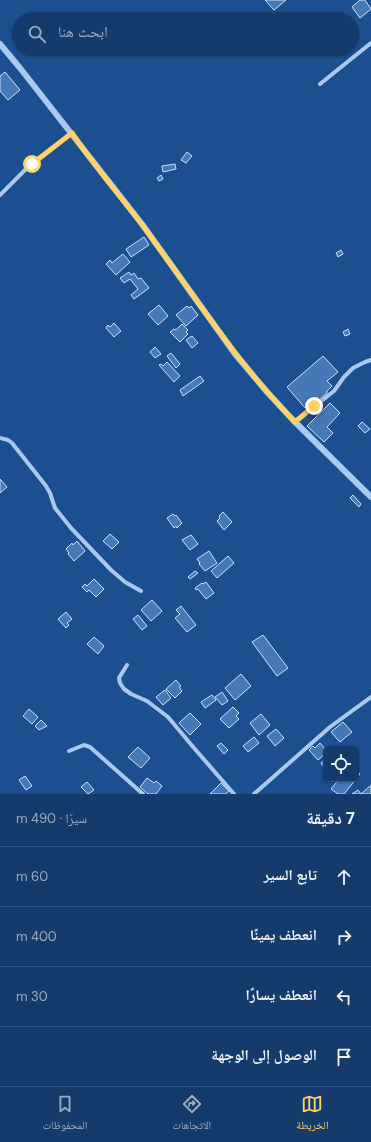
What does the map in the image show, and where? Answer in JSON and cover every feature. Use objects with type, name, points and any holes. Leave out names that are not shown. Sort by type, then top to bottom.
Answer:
[{"type":"street","points":[[359,53],[371,43]]},
{"type":"street","points":[[0,44],[72,133],[142,224],[235,354],[295,422],[371,496]]},
{"type":"street","points":[[320,84],[355,56]]},
{"type":"street","points":[[0,195],[32,164],[72,133]]},
{"type":"street","points":[[295,422],[334,391],[344,377],[353,368],[371,360]]},
{"type":"street","points":[[0,438],[8,440],[12,443],[50,493],[55,508],[72,528],[111,570],[125,582],[141,591]]},
{"type":"street","points":[[127,665],[120,678],[120,683],[124,689],[131,694],[147,700],[168,716],[234,794]]},
{"type":"street","points":[[254,794],[330,727],[371,697]]},
{"type":"street","points":[[69,751],[84,745],[90,746],[143,794]]},
{"type":"building","points":[[265,0],[286,0],[274,10]]},
{"type":"building","points":[[360,0],[365,0],[371,9],[360,18],[359,12],[356,12],[352,7]]},
{"type":"building","points":[[5,72],[20,90],[8,100],[0,91],[0,76]]},
{"type":"building","points":[[187,152],[192,156],[186,163],[181,160]]},
{"type":"building","points":[[175,164],[176,169],[163,172],[162,166]]},
{"type":"building","points":[[161,175],[163,179],[159,181],[157,178]]},
{"type":"building","points":[[144,237],[149,245],[131,257],[126,249]]},
{"type":"building","points":[[341,250],[343,254],[338,257],[336,253]]},
{"type":"building","points":[[123,254],[130,262],[116,275],[106,264],[110,260],[112,263]]},
{"type":"building","points":[[129,272],[131,275],[134,273],[138,279],[141,278],[149,288],[134,299],[131,295],[138,289],[130,279],[124,283],[120,278]]},
{"type":"building","points":[[159,305],[168,316],[158,325],[148,314]]},
{"type":"building","points":[[187,306],[189,308],[191,306],[198,315],[186,326],[176,315]]},
{"type":"building","points":[[114,323],[121,331],[114,337],[106,328],[108,325],[110,327]]},
{"type":"building","points":[[182,324],[188,330],[186,332],[188,334],[180,342],[170,332],[174,329],[176,330]]},
{"type":"building","points":[[348,329],[350,334],[345,336],[343,332]]},
{"type":"building","points":[[192,336],[198,343],[192,348],[186,340]]},
{"type":"building","points":[[155,347],[161,354],[155,358],[150,352]]},
{"type":"building","points":[[171,353],[180,364],[176,368],[167,356]]},
{"type":"building","points":[[323,356],[338,372],[327,381],[332,386],[327,393],[319,400],[317,397],[305,408],[287,387]]},
{"type":"building","points":[[167,362],[180,376],[174,382],[159,365],[161,364],[163,366]]},
{"type":"building","points":[[200,376],[204,381],[183,396],[180,390]]},
{"type":"building","points":[[330,403],[340,413],[327,427],[333,433],[324,442],[307,426]]},
{"type":"building","points":[[362,422],[370,429],[365,433],[358,426]]},
{"type":"building","points":[[0,479],[7,487],[0,493]]},
{"type":"building","points":[[353,495],[361,504],[359,507],[350,498]]},
{"type":"building","points":[[223,512],[232,522],[224,530],[217,521]]},
{"type":"building","points":[[173,514],[175,516],[176,515],[182,523],[177,528],[176,526],[174,528],[167,518]]},
{"type":"building","points":[[110,534],[119,542],[112,549],[103,541]]},
{"type":"building","points":[[191,535],[198,544],[190,550],[182,540]]},
{"type":"building","points":[[77,541],[85,551],[74,561],[66,549],[72,543],[73,545]]},
{"type":"building","points":[[209,551],[217,563],[205,571],[197,559]]},
{"type":"building","points":[[228,556],[234,563],[217,578],[211,571]]},
{"type":"building","points":[[195,571],[198,573],[190,579],[188,577]]},
{"type":"building","points":[[94,579],[104,589],[96,597],[89,590],[87,592],[82,587],[85,584],[87,586]]},
{"type":"building","points":[[206,582],[214,593],[206,599],[198,589],[196,590],[195,588]]},
{"type":"building","points":[[152,600],[162,611],[151,621],[141,610]]},
{"type":"building","points":[[181,606],[196,625],[187,632],[175,618],[180,614],[176,610]]},
{"type":"building","points":[[66,612],[72,619],[67,623],[69,625],[66,628],[58,619]]},
{"type":"building","points":[[138,615],[147,626],[142,630],[133,619]]},
{"type":"building","points":[[263,635],[288,668],[277,676],[252,642]]},
{"type":"building","points":[[94,637],[104,646],[98,654],[87,644]]},
{"type":"building","points":[[241,674],[251,686],[235,700],[225,688]]},
{"type":"building","points":[[176,680],[181,686],[179,687],[182,691],[175,698],[166,689]]},
{"type":"building","points":[[165,690],[171,698],[163,705],[156,697]]},
{"type":"building","points":[[222,692],[228,701],[222,705],[215,697]]},
{"type":"building","points":[[212,695],[216,700],[205,708],[201,702]]},
{"type":"building","points":[[233,707],[239,713],[236,716],[239,719],[229,728],[220,719]]},
{"type":"building","points":[[29,709],[38,717],[32,724],[23,716]]},
{"type":"building","points":[[190,713],[201,724],[190,735],[179,723]]},
{"type":"building","points":[[261,714],[270,725],[259,735],[250,723]]},
{"type":"building","points":[[41,720],[47,726],[39,730],[35,726]]},
{"type":"building","points":[[343,722],[352,732],[340,742],[331,732]]},
{"type":"building","points":[[276,729],[284,738],[275,746],[267,736]]},
{"type":"building","points":[[254,737],[259,743],[248,752],[243,746]]},
{"type":"building","points":[[221,743],[228,750],[224,754],[217,746]]},
{"type":"building","points":[[320,743],[323,746],[323,756],[318,760],[309,750],[313,746],[315,748]]},
{"type":"building","points":[[138,747],[150,758],[141,768],[128,757]]},
{"type":"building","points":[[25,776],[32,786],[26,790],[19,780]]},
{"type":"building","points":[[147,778],[154,783],[156,781],[162,786],[156,794],[148,794],[140,787]]},
{"type":"building","points":[[87,782],[94,790],[88,794],[81,787]]},
{"type":"building","points":[[337,782],[354,782],[344,794],[338,794],[331,789]]},
{"type":"building","points":[[221,783],[229,791],[226,794],[210,794]]},
{"type":"building","points":[[371,785],[371,794],[361,794]]},
{"type":"building","points":[[358,790],[361,794],[352,794]]},
{"type":"route","points":[[32,164],[72,133],[142,224],[235,354],[267,392],[295,422],[314,406]]}]
